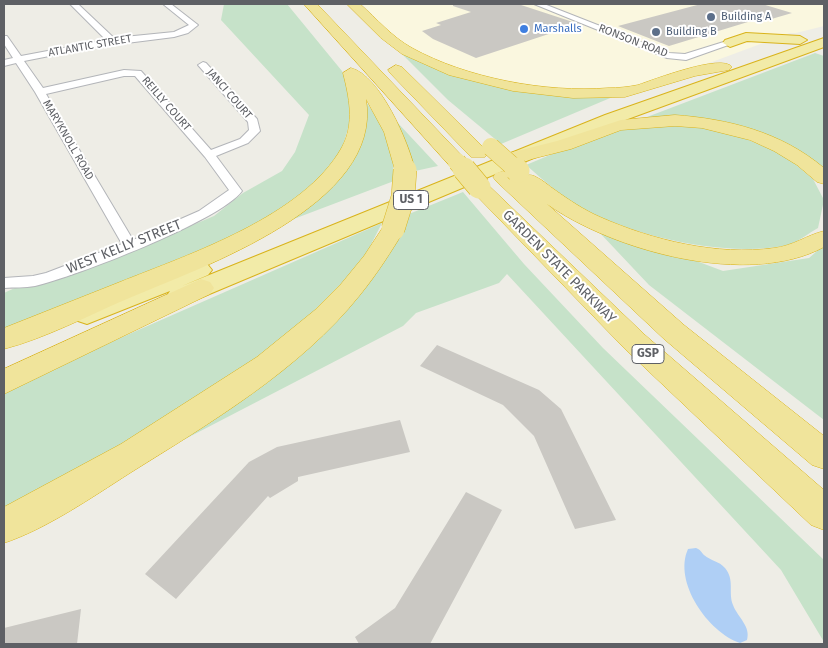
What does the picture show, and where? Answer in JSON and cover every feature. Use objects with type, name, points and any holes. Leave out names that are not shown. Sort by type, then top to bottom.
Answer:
[{"type":"highway","name":"GARDEN STATE PARKWAY","points":[[340,4],[387,60],[452,113],[485,150],[635,342],[824,513]]},
{"type":"highway","points":[[353,4],[390,39],[427,62],[473,76],[542,90],[579,94],[625,92],[649,87],[689,73],[724,66]]},
{"type":"highway","name":"GARDEN STATE PARKWAY","points":[[304,7],[457,162],[504,173],[667,326],[824,455]]},
{"type":"highway","points":[[304,7],[310,25]]},
{"type":"highway","name":"US 1","points":[[4,348],[430,178],[724,66],[824,33]]},
{"type":"highway","points":[[730,43],[746,37],[800,40]]},
{"type":"highway","points":[[730,43],[756,42],[763,44],[769,51]]},
{"type":"highway","name":"US 1","points":[[4,372],[201,288],[504,173],[674,95],[824,42]]},
{"type":"highway","points":[[4,339],[181,267],[245,236],[294,208],[325,182],[352,147],[360,116],[359,98],[345,66],[374,99],[390,124],[399,145],[405,170],[403,197],[393,229],[370,266],[344,298],[322,320],[266,366],[147,446],[4,526]]},
{"type":"highway","points":[[504,173],[565,144],[621,125],[643,122],[682,122],[724,128],[764,140],[797,156],[824,178]]},
{"type":"highway","points":[[504,173],[594,222],[644,241],[679,249],[730,256],[762,256],[801,249],[824,238]]},
{"type":"highway","points":[[4,382],[201,288]]},
{"type":"street","points":[[74,4],[112,42]]},
{"type":"street","name":"ATLANTIC STREET","points":[[4,64],[112,42],[177,34],[194,25],[167,4]]},
{"type":"street","name":"RONSON ROAD","points":[[538,4],[668,55],[686,57],[730,43]]},
{"type":"street","name":"MARYKNOLL ROAD","points":[[4,38],[40,92],[129,245]]},
{"type":"street","name":"JANCI COURT","points":[[203,65],[253,121],[255,126],[255,131],[244,141],[209,155]]},
{"type":"street","name":"REILLY COURT","points":[[40,92],[124,73],[138,73],[209,155],[236,191]]},
{"type":"street","name":"WEST KELLY STREET","points":[[4,284],[34,281],[51,276],[129,245],[199,216],[232,196],[236,191]]},
{"type":"shaded area","points":[[824,4],[824,26],[790,33],[669,78],[632,89],[593,92],[524,85],[455,69],[400,43],[363,5]]},
{"type":"green space","points":[[224,4],[287,4],[342,71],[352,96],[352,115],[339,159],[312,188],[267,217],[231,237],[4,331],[4,293],[19,286],[100,264],[214,216],[243,193],[282,171],[295,152],[309,115],[221,20]]},
{"type":"green space","points":[[398,50],[453,75],[538,92],[615,96],[501,144],[448,100]]},
{"type":"green space","points":[[815,53],[824,56],[824,176],[781,144],[676,118],[647,117]]},
{"type":"green space","points":[[365,100],[392,146],[394,181],[270,228],[355,152],[365,125]]},
{"type":"green space","points":[[396,121],[438,166],[415,171]]},
{"type":"green space","points":[[646,124],[695,126],[739,136],[785,155],[813,179],[824,200],[818,228],[792,244],[764,248],[709,247],[681,242],[654,236],[602,218],[580,207],[545,182],[526,165],[593,137]]},
{"type":"green space","points":[[463,192],[524,264],[603,348],[824,560],[824,642],[781,570],[507,274],[499,283],[416,313],[403,326],[162,451],[253,385],[404,216]]},
{"type":"green space","points":[[382,223],[358,270],[315,313],[243,373],[122,445],[4,511],[4,389]]},
{"type":"green space","points":[[599,232],[675,253],[723,271],[809,258],[824,245],[824,420],[649,285]]},
{"type":"water","points":[[696,548],[707,557],[718,562],[728,573],[731,582],[733,605],[746,626],[747,640],[740,643],[728,637],[716,628],[696,604],[685,576],[685,562],[688,549]]},
{"type":"building","points":[[453,4],[518,4],[579,24],[476,58],[433,39],[422,31],[441,25],[436,23],[471,12],[453,6]]},
{"type":"building","points":[[701,4],[762,4],[792,13],[768,20],[761,18],[669,46],[618,26]]},
{"type":"building","points":[[437,345],[539,390],[561,409],[616,520],[575,529],[534,436],[503,405],[420,366]]},
{"type":"building","points":[[400,420],[410,452],[298,477],[298,481],[270,498],[268,496],[176,599],[145,574],[249,462],[277,447]]},
{"type":"building","points":[[466,492],[502,510],[430,644],[359,644],[355,637],[395,608]]},
{"type":"building","points":[[81,609],[77,644],[4,644],[4,628]]},
{"type":"place","name":"Building A","points":[[711,17]]},
{"type":"place","name":"Marshalls","points":[[524,29]]},
{"type":"place","name":"Building B","points":[[656,32]]}]
